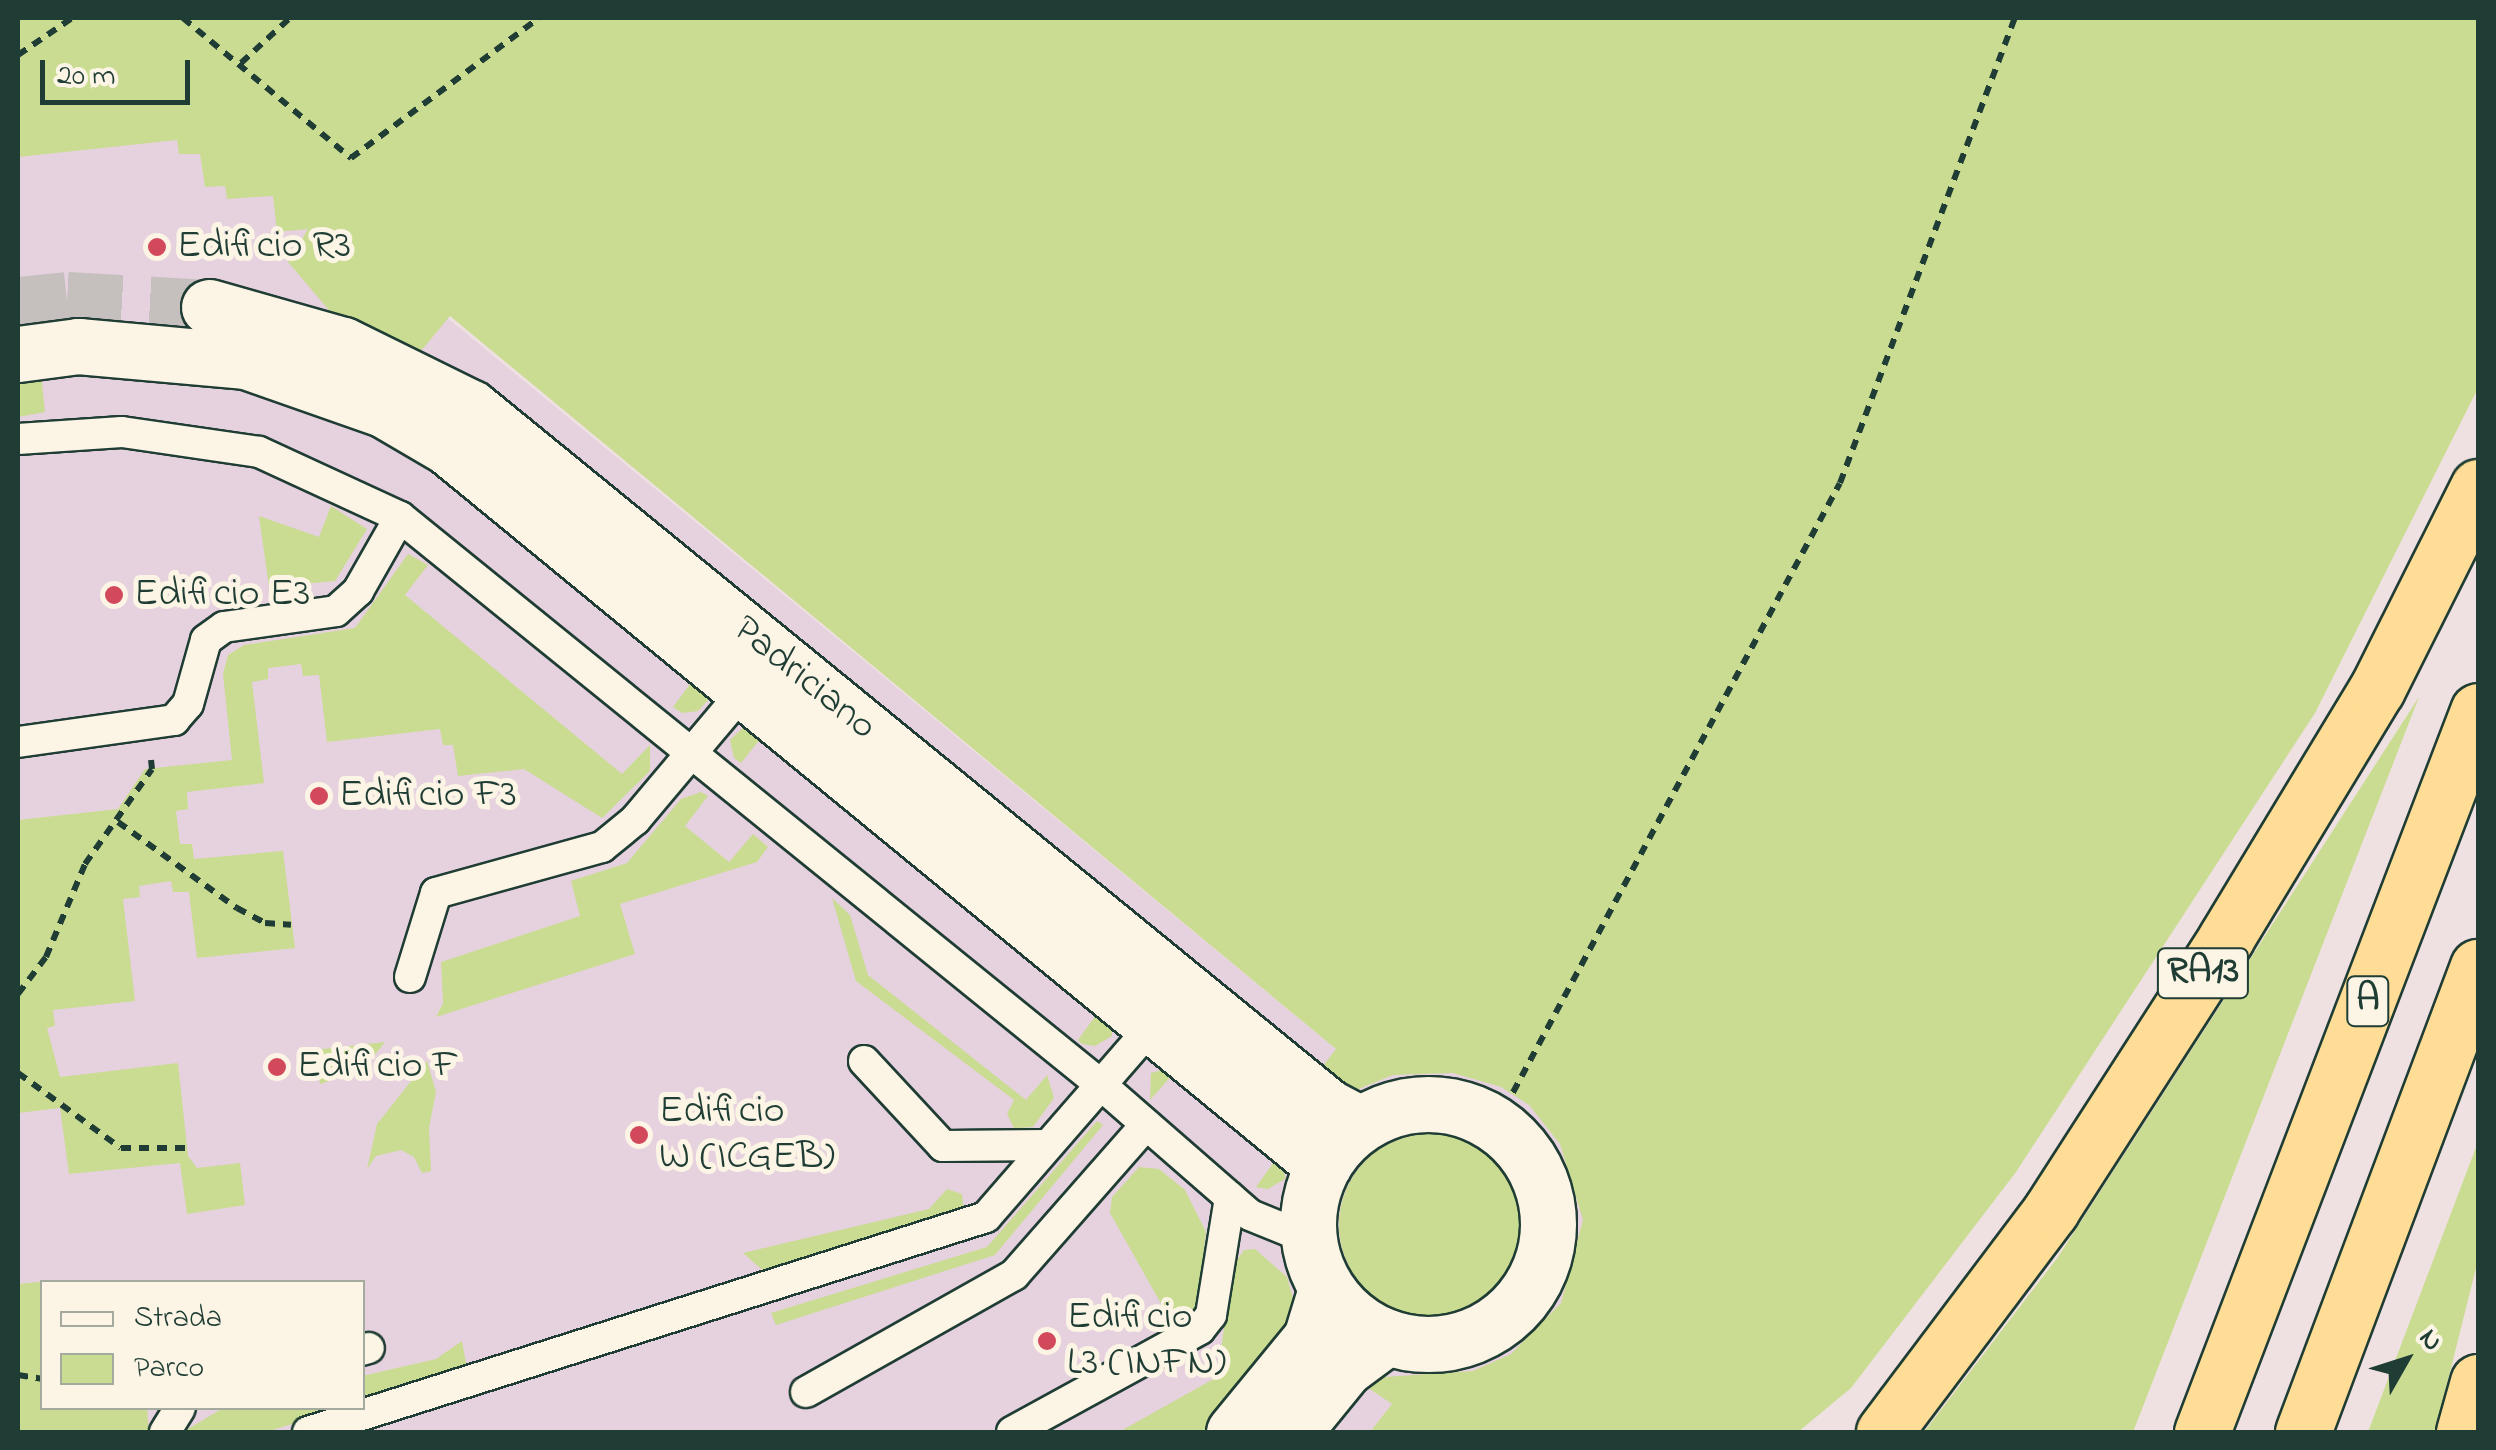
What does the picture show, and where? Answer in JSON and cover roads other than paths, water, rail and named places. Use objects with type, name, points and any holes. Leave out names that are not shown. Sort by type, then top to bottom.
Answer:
[{"type":"highway","name":"RA13","points":[[1884,1432],[2051,1210],[2226,938],[2377,689],[2478,486]]},
{"type":"highway","name":"A","points":[[2202,1432],[2478,712]]},
{"type":"highway","name":"A","points":[[2303,1432],[2478,968]]},
{"type":"highway","points":[[1866,1432],[1941,1358]]},
{"type":"highway","points":[[2464,1432],[2478,1382]]},
{"type":"street","name":"Padriciano","points":[[209,307],[343,345],[472,408],[759,673],[1167,1007],[1360,1124]]},
{"type":"street","points":[[18,354],[78,346],[246,361],[382,409],[504,490],[759,673]]},
{"type":"street","points":[[1167,1007],[1323,1165]]},
{"type":"street","points":[[1234,1432],[1311,1338],[1318,1264],[1310,1201],[1323,1165],[1360,1124],[1392,1109],[1428,1104],[1463,1109],[1496,1124],[1524,1151],[1542,1185],[1549,1224],[1534,1279],[1497,1323],[1462,1340],[1424,1345],[1387,1337],[1342,1309],[1318,1264]]},
{"type":"street","points":[[1293,1432],[1352,1361],[1387,1337]]},
{"type":"lane","points":[[18,439],[122,432],[259,452],[400,517],[1100,1084],[1230,1198],[1318,1264]]},
{"type":"lane","points":[[18,742],[174,720],[188,704],[206,640],[224,627],[336,611],[358,592],[400,517]]},
{"type":"lane","points":[[410,977],[436,893],[602,847],[634,820],[759,673]]},
{"type":"lane","points":[[308,1432],[986,1218],[1167,1007]]},
{"type":"lane","points":[[864,1061],[942,1146],[1048,1145]]},
{"type":"lane","points":[[806,1392],[1014,1275],[1146,1125]]},
{"type":"lane","points":[[1012,1432],[1200,1329],[1210,1315],[1230,1198]]},
{"type":"lane","points":[[165,1432],[179,1410]]},
{"type":"tunnel","points":[[18,304],[67,299],[209,307]]},
{"type":"place","name":"Edificio R3","points":[[157,247]]},
{"type":"place","name":"Edificio E3","points":[[114,595]]},
{"type":"place","name":"Edificio F3","points":[[319,796]]},
{"type":"place","name":"Edificio F","points":[[277,1067]]},
{"type":"place","name":"Edificio W (ICGEB)","points":[[639,1135]]},
{"type":"place","name":"Edificio L3 (INFN)","points":[[1047,1341]]}]
